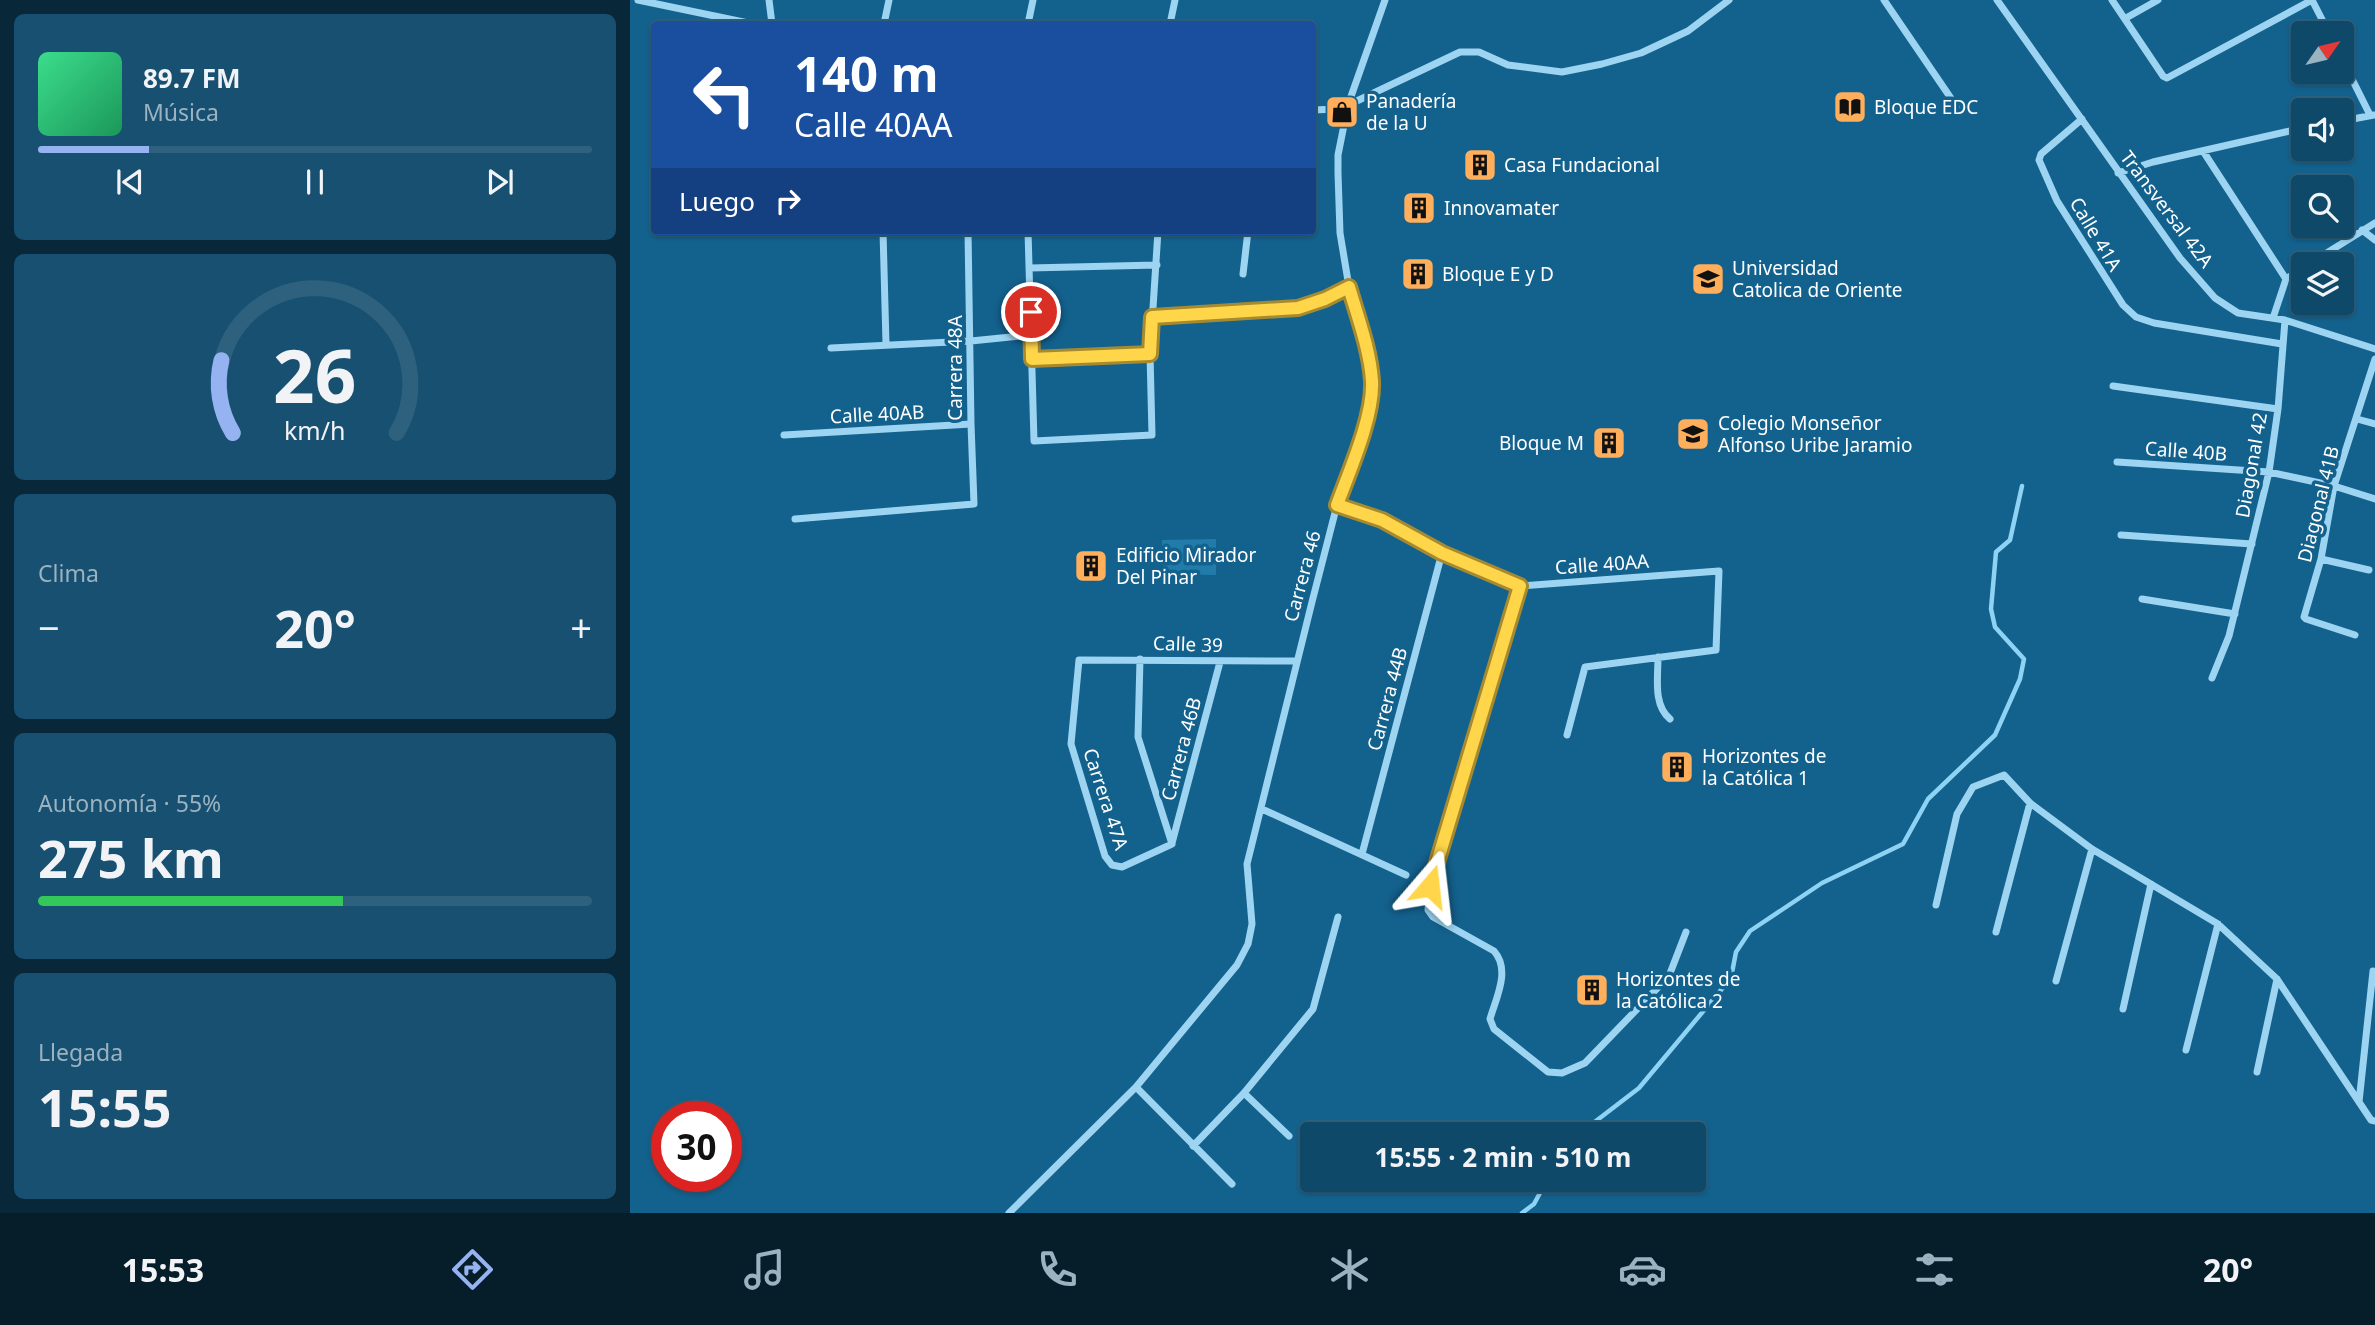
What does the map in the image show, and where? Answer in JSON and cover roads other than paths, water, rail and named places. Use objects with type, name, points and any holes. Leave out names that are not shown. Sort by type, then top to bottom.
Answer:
[{"type":"street","points":[[640,0],[739,21]]},
{"type":"street","points":[[769,0],[772,21]]},
{"type":"street","points":[[885,21],[889,0]]},
{"type":"street","points":[[1029,21],[1033,0]]},
{"type":"street","points":[[1171,21],[1175,0]]},
{"type":"street","name":"Carrera 46","points":[[1009,1213],[1136,1087],[1237,965],[1248,944],[1252,924],[1247,864],[1337,505],[1362,438],[1373,384],[1369,359],[1349,287],[1340,233],[1338,155],[1348,105],[1385,0]]},
{"type":"street","points":[[1316,110],[1326,111],[1348,105],[1460,52],[1479,52],[1508,65],[1562,72],[1602,64],[1640,53],[1688,31],[1729,0]]},
{"type":"street","points":[[1884,0],[1961,114]]},
{"type":"street","name":"Transversal 42A","points":[[1997,0],[2180,258],[2215,298],[2238,313],[2284,320],[2375,349]]},
{"type":"street","points":[[2112,0],[2163,76],[2167,78],[2312,0],[2323,21]]},
{"type":"street","points":[[2126,18],[2158,0]]},
{"type":"street","points":[[2354,80],[2373,115],[2354,119]]},
{"type":"street","name":"Calle 41A","points":[[2082,119],[2041,154],[2039,160],[2057,201],[2112,290],[2136,317],[2154,323],[2282,344]]},
{"type":"street","points":[[2118,173],[2153,162],[2291,131]]},
{"type":"street","points":[[2203,151],[2286,279]]},
{"type":"street","points":[[2328,252],[2375,223]]},
{"type":"street","points":[[2362,230],[2375,240]]},
{"type":"street","points":[[883,235],[886,344]]},
{"type":"street","name":"Carrera 48A","points":[[795,519],[974,504],[968,235]]},
{"type":"street","points":[[1028,235],[1034,441],[1152,435],[1150,354],[1158,235]]},
{"type":"street","points":[[1243,274],[1248,235]]},
{"type":"street","points":[[1030,268],[1157,265]]},
{"type":"street","points":[[2273,318],[2286,279],[2291,276]]},
{"type":"street","points":[[1152,317],[1298,308],[1349,287]]},
{"type":"street","name":"Diagonal 42","points":[[2212,678],[2229,636],[2269,472],[2278,409],[2284,320]]},
{"type":"street","points":[[831,348],[1031,335]]},
{"type":"street","points":[[1032,359],[1150,354]]},
{"type":"street","name":"Diagonal 41B","points":[[2355,635],[2304,617],[2320,559],[2334,486],[2375,359]]},
{"type":"street","points":[[2113,386],[2278,409]]},
{"type":"street","points":[[2357,419],[2375,424]]},
{"type":"street","name":"Calle 40AB","points":[[785,435],[971,424]]},
{"type":"street","name":"Calle 40B","points":[[2117,462],[2269,472],[2334,486],[2375,499]]},
{"type":"street","name":"Calle 40AA","points":[[1337,505],[1382,520],[1442,553],[1520,586],[1719,571],[1716,650],[1658,657]]},
{"type":"street","points":[[2121,535],[2252,544]]},
{"type":"street","name":"Carrera 44B","points":[[1362,854],[1442,553]]},
{"type":"street","points":[[2320,559],[2369,570]]},
{"type":"street","points":[[1520,586],[1430,886],[1427,905],[1433,917],[1499,956],[1503,975],[1490,1019],[1494,1029],[1548,1072],[1562,1073],[1585,1063],[1670,976],[1686,932]]},
{"type":"street","points":[[2142,599],[2235,614]]},
{"type":"street","points":[[1567,735],[1585,667],[1658,657],[1659,705],[1670,719]]},
{"type":"street","points":[[1140,659],[1138,737],[1172,844]]},
{"type":"street","name":"Calle 39","points":[[1079,660],[1297,661]]},
{"type":"street","name":"Carrera 47A","points":[[1079,660],[1071,744],[1105,856],[1112,865],[1122,867],[1172,844]]},
{"type":"street","name":"Carrera 46B","points":[[1172,844],[1220,662]]},
{"type":"street","points":[[1936,905],[1956,814],[1973,787],[2004,775],[2029,803],[2091,849],[2218,924],[2277,979],[2371,1120],[2375,1121]]},
{"type":"street","points":[[1996,932],[2029,803]]},
{"type":"street","points":[[1262,810],[1406,875]]},
{"type":"street","points":[[2056,981],[2091,849]]},
{"type":"street","points":[[2123,1009],[2151,884]]},
{"type":"street","points":[[1193,1146],[1244,1093],[1313,1009],[1338,917]]},
{"type":"street","points":[[2186,1050],[2218,924]]},
{"type":"street","points":[[2359,1102],[2372,971]]},
{"type":"street","points":[[2257,1072],[2277,979]]},
{"type":"street","points":[[1136,1087],[1231,1184]]},
{"type":"street","points":[[1244,1093],[1289,1136]]},
{"type":"waterway","points":[[1595,1122],[1639,1088],[1731,978],[1736,952],[1750,931],[1822,883],[1903,844],[1928,799],[1995,735],[2020,679],[2024,659],[1995,627],[1991,609],[1996,552],[2010,540],[2022,486]]},
{"type":"waterway","points":[[1522,1213],[1534,1204],[1540,1192]]},
{"type":"place","name":"Bloque EDC","points":[[1850,107]]},
{"type":"place","name":"Panadería de la U","points":[[1342,112]]},
{"type":"place","name":"Casa Fundacional","points":[[1480,165]]},
{"type":"place","name":"Innovamater","points":[[1419,208]]},
{"type":"place","name":"Bloque E y D","points":[[1418,274]]},
{"type":"place","name":"Universidad Catolica de Oriente","points":[[1708,279]]},
{"type":"place","name":"Colegio Monseñor Alfonso Uribe Jaramio","points":[[1693,434]]},
{"type":"place","name":"Bloque M","points":[[1609,443]]},
{"type":"place","name":"Edificio Mirador Del Pinar","points":[[1091,566]]},
{"type":"place","name":"Horizontes de la Católica 1","points":[[1677,767]]},
{"type":"place","name":"Horizontes de la Católica 2","points":[[1592,990]]}]
